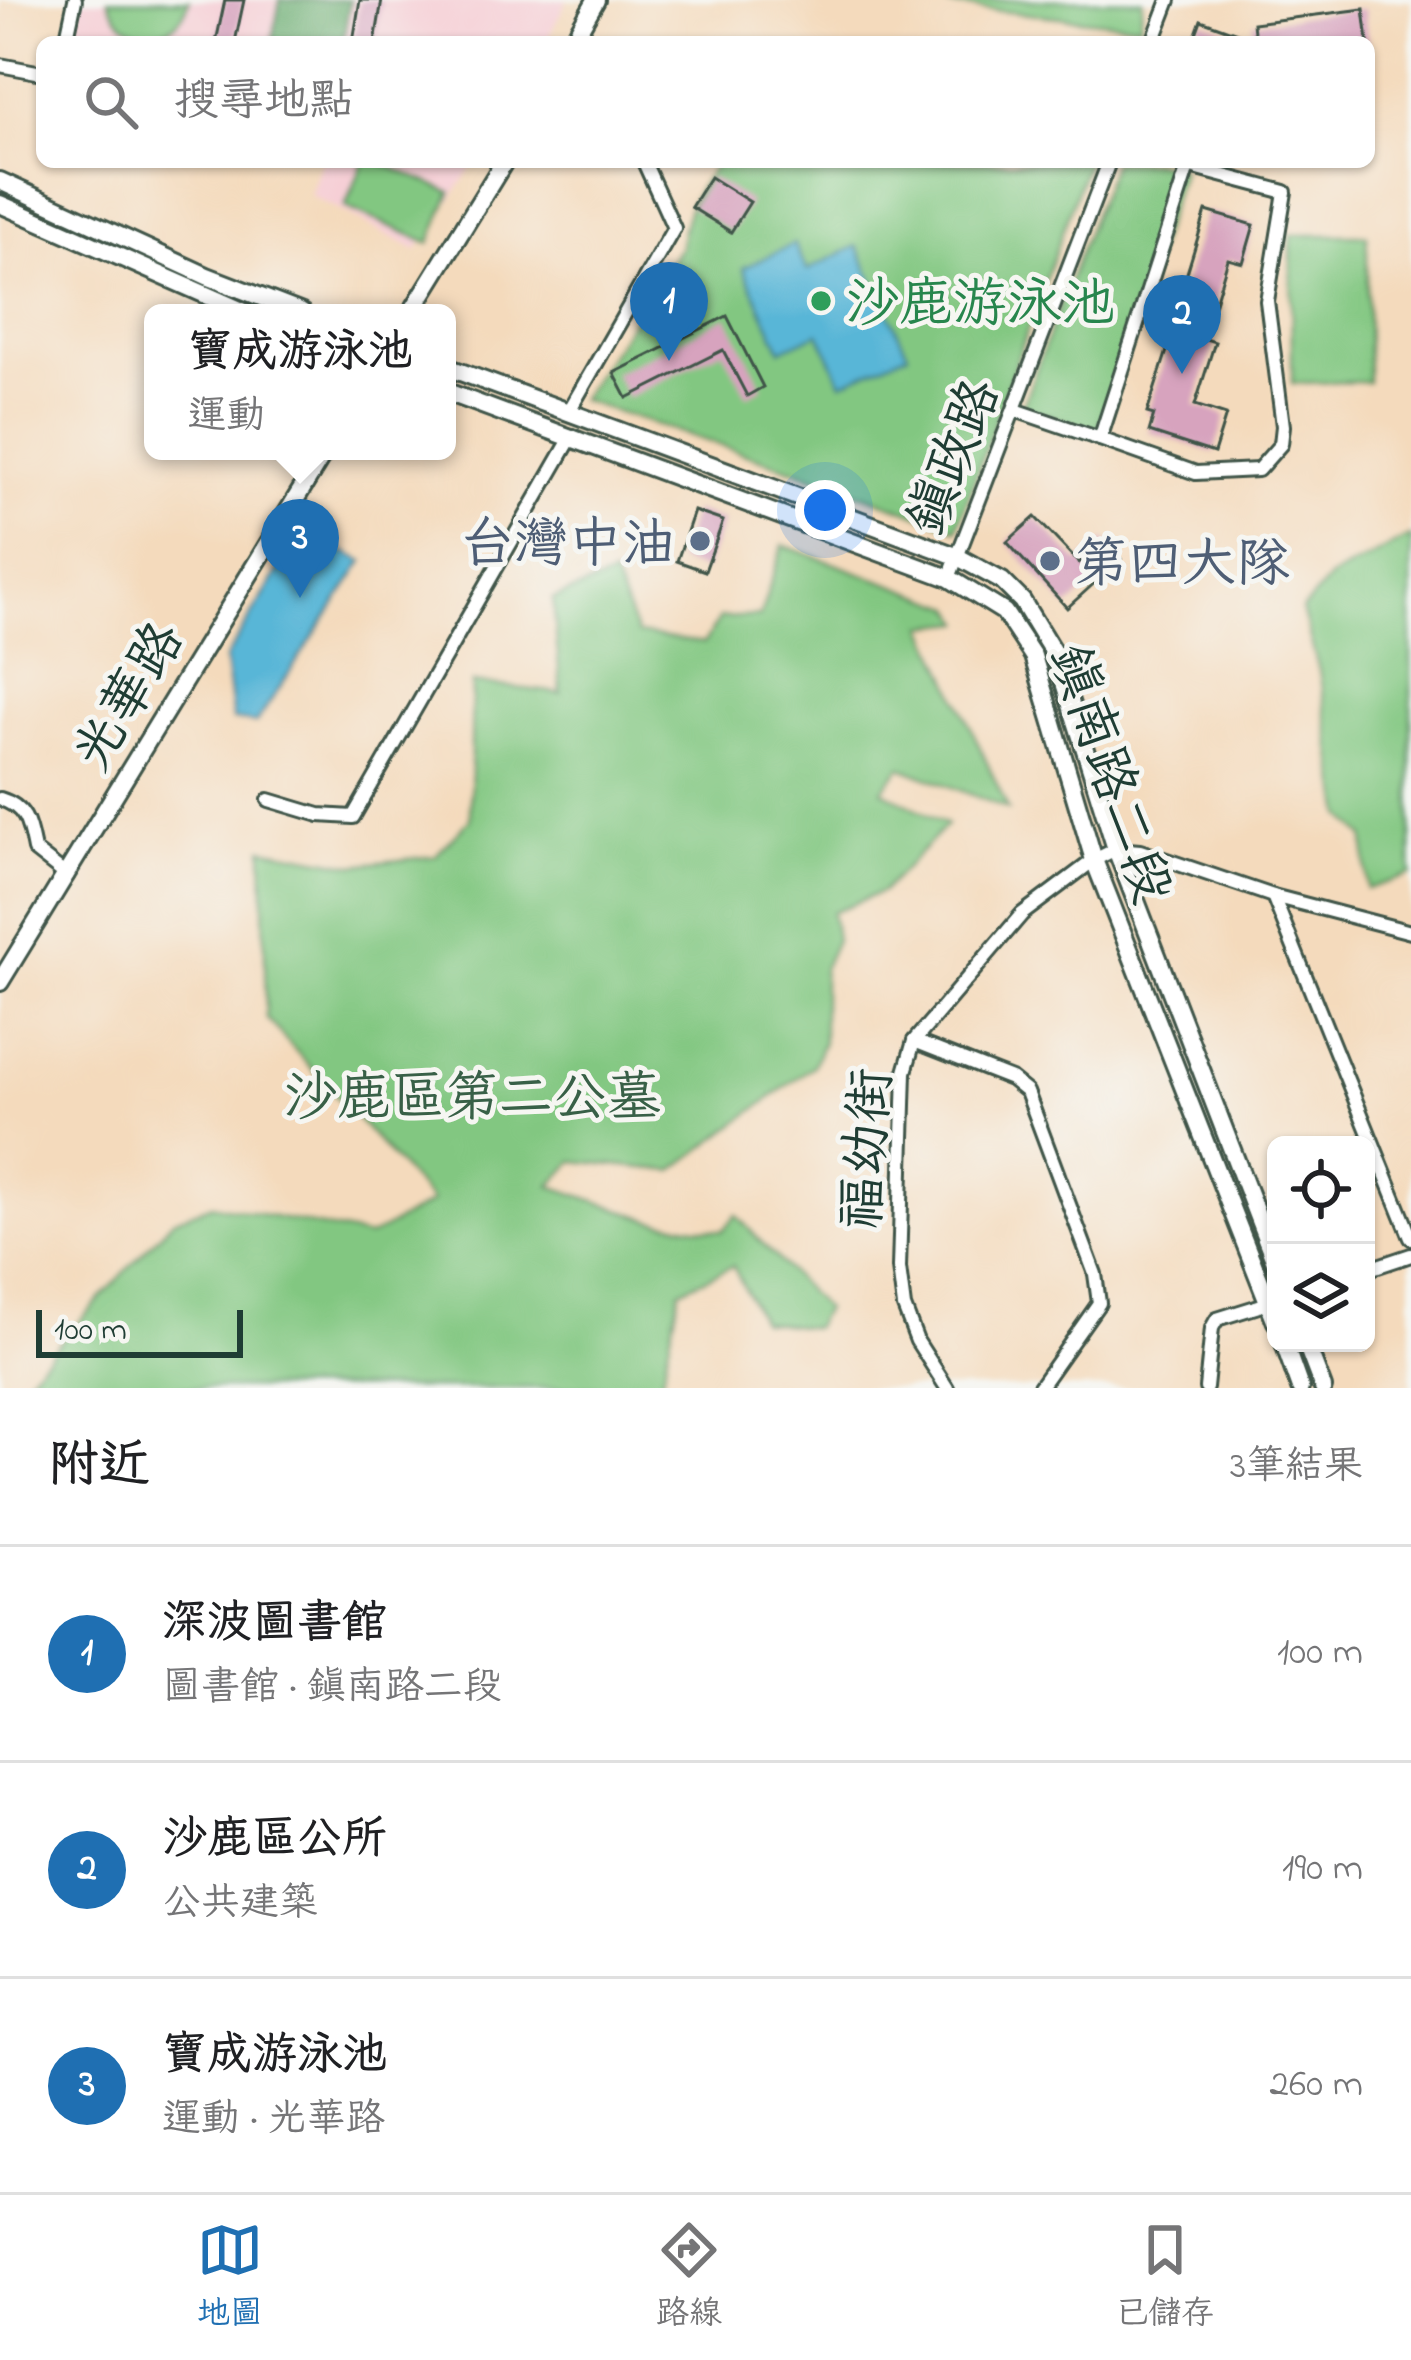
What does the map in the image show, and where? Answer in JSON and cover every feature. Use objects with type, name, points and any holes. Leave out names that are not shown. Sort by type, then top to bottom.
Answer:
[{"type":"street","points":[[67,36],[75,0]]},
{"type":"street","points":[[577,36],[596,0]]},
{"type":"street","points":[[1155,36],[1169,0]]},
{"type":"street","points":[[0,65],[36,73]]},
{"type":"street","points":[[417,304],[500,168]]},
{"type":"street","points":[[569,411],[674,228],[647,168]]},
{"type":"street","name":"鎮政路","points":[[949,578],[1107,168]]},
{"type":"street","points":[[1100,439],[1188,168]]},
{"type":"street","points":[[1015,410],[1196,473],[1258,470],[1281,444],[1283,426],[1267,301],[1285,192],[1192,168]]},
{"type":"street","points":[[0,181],[279,304]]},
{"type":"street","points":[[0,204],[228,304]]},
{"type":"street","name":"鎮南路二段","points":[[456,370],[956,556],[1002,581],[1042,628],[1056,657],[1116,849],[1268,1244]]},
{"type":"street","name":"鎮南路二段","points":[[456,395],[949,578],[1004,612],[1033,656],[1094,860],[1267,1290]]},
{"type":"street","points":[[269,800],[319,815],[352,817],[572,436]]},
{"type":"street","name":"光華路","points":[[0,982],[320,460]]},
{"type":"street","points":[[0,799],[17,804],[27,818],[34,850],[67,876]]},
{"type":"street","points":[[1116,849],[1140,851],[1273,896],[1411,932]]},
{"type":"street","name":"福幼街","points":[[947,1388],[917,1341],[904,1306],[899,1268],[905,1072],[914,1041],[1022,914],[1116,849]]},
{"type":"street","points":[[1273,896],[1411,1238]]},
{"type":"street","points":[[914,1041],[1011,1078],[1028,1092],[1095,1274],[1099,1304],[1039,1388]]},
{"type":"street","points":[[1375,1267],[1411,1255]]},
{"type":"street","points":[[1206,1388],[1216,1319],[1267,1304]]},
{"type":"street","points":[[1287,1352],[1300,1388]]},
{"type":"street","points":[[1309,1352],[1322,1388]]},
{"type":"shaded area","points":[[79,0],[567,0],[549,36],[70,36]]},
{"type":"shaded area","points":[[319,168],[472,168],[417,250],[310,195]]},
{"type":"green space","points":[[108,0],[189,0],[173,25],[150,33],[125,25]]},
{"type":"green space","points":[[280,0],[350,0],[344,36],[273,36]]},
{"type":"green space","points":[[950,0],[1143,0],[1140,25],[949,6]]},
{"type":"green space","points":[[361,168],[393,168],[451,192],[430,243],[345,207]]},
{"type":"green space","points":[[714,168],[1085,168],[957,529],[580,400],[680,247],[684,222]]},
{"type":"green space","points":[[1111,168],[1182,170],[1098,431],[1022,407]]},
{"type":"green space","points":[[1291,235],[1367,235],[1368,382],[1292,383]]},
{"type":"green space","points":[[1411,536],[1411,875],[1367,889],[1365,837],[1343,816],[1319,671],[1302,610],[1330,578]]},
{"type":"green space","name":"沙鹿區第二公墓","points":[[783,545],[954,607],[963,622],[925,626],[1008,809],[901,767],[882,790],[947,825],[882,892],[832,912],[836,940],[823,969],[823,1042],[813,1066],[673,1171],[574,1161],[551,1186],[652,1220],[722,1231],[736,1215],[824,1309],[813,1328],[761,1321],[733,1266],[680,1290],[660,1388],[18,1388],[173,1220],[212,1204],[369,1237],[432,1202],[266,1018],[263,848],[355,865],[435,856],[470,819],[472,683],[561,693],[553,599],[613,576],[637,634],[704,643],[720,618],[760,616]]},
{"type":"water","name":"沙鹿游泳池","points":[[794,244],[807,270],[857,246],[908,353],[842,383],[819,333],[781,350],[743,268]]},
{"type":"water","points":[[303,531],[364,561],[256,723],[233,720],[225,659]]},
{"type":"building","points":[[225,0],[244,0],[236,36],[217,36]]},
{"type":"building","points":[[360,0],[382,0],[376,36],[354,36]]},
{"type":"building","points":[[1364,9],[1367,36],[1254,36],[1253,23]]},
{"type":"building","points":[[1201,20],[1237,33],[1236,36],[1195,36]]},
{"type":"building","points":[[710,177],[750,202],[731,232],[691,207]]},
{"type":"building","points":[[1206,211],[1254,225],[1243,263],[1228,259],[1213,309],[1179,299]]},
{"type":"building","points":[[727,316],[763,387],[747,396],[723,350],[627,398],[614,373]]},
{"type":"building","points":[[1174,329],[1215,342],[1195,405],[1226,415],[1214,453],[1149,432],[1154,415],[1147,413]]},
{"type":"building","name":"台灣中油","points":[[694,511],[723,521],[705,571],[677,561]]},
{"type":"building","name":"第四大隊","points":[[1035,517],[1079,563],[1104,540],[1121,559],[1067,608],[1007,542]]},
{"type":"place","name":"沙鹿游泳池","points":[[821,301]]},
{"type":"place","name":"深波圖書館","points":[[669,361]]},
{"type":"place","name":"沙鹿區公所","points":[[1182,374]]},
{"type":"place","name":"台灣中油","points":[[700,541]]},
{"type":"place","name":"第四大隊","points":[[1050,561]]},
{"type":"place","name":"寶成游泳池","points":[[300,598]]}]
